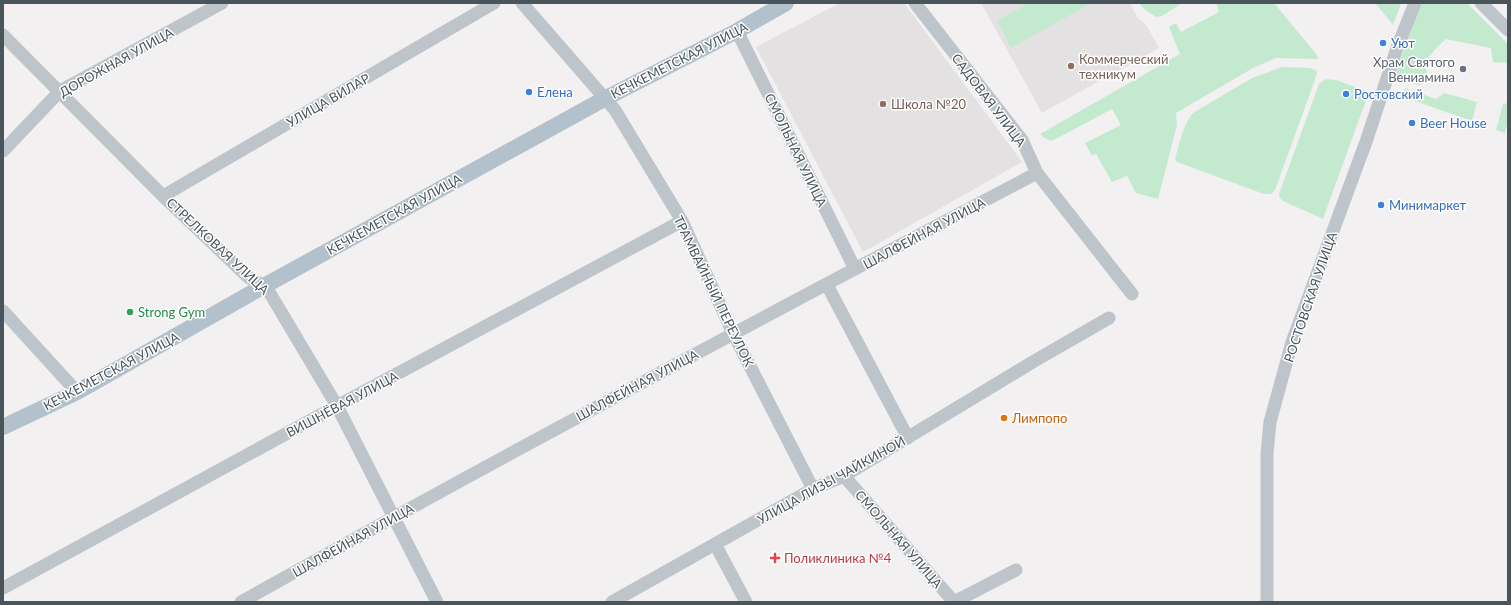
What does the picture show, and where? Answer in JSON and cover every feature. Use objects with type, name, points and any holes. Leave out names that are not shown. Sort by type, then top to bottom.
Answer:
[{"type":"main road","name":"КЕЧКЕМЕТСКАЯ УЛИЦА","points":[[3,427],[77,392],[264,286],[604,99],[737,31],[786,3]]},
{"type":"street","name":"ДОРОЖНАЯ УЛИЦА","points":[[3,151],[60,91],[222,3]]},
{"type":"street","name":"УЛИЦА ВИЛАР","points":[[163,196],[494,3]]},
{"type":"street","name":"ТРАМВАЙНЫЙ ПЕРЕУЛОК","points":[[522,3],[615,110],[682,221],[733,333],[813,489]]},
{"type":"street","name":"САДОВАЯ УЛИЦА","points":[[915,3],[1022,140],[1037,173],[1081,231],[1132,294]]},
{"type":"street","name":"РОСТОВСКАЯ УЛИЦА","points":[[1268,602],[1267,454],[1270,422],[1292,342],[1367,139],[1397,48],[1415,3]]},
{"type":"street","points":[[1481,3],[1508,30]]},
{"type":"street","name":"СМОЛЬНАЯ УЛИЦА","points":[[737,31],[855,269]]},
{"type":"street","name":"СТРЕЛКОВАЯ УЛИЦА","points":[[3,35],[163,196],[248,277],[264,286],[271,295],[337,406],[437,602]]},
{"type":"street","name":"ШАЛФЕЙНАЯ УЛИЦА","points":[[241,602],[393,517],[733,333],[827,285],[1037,173]]},
{"type":"street","name":"ВИШНЁВАЯ УЛИЦА","points":[[3,588],[337,406],[682,221]]},
{"type":"street","points":[[827,285],[908,438]]},
{"type":"street","points":[[3,312],[77,392]]},
{"type":"street","name":"УЛИЦА ЛИЗЫ ЧАЙКИНОЙ","points":[[612,602],[813,489],[844,476],[1036,360],[1109,318]]},
{"type":"street","name":"СМОЛЬНАЯ УЛИЦА","points":[[844,476],[954,602]]},
{"type":"street","points":[[715,544],[746,602]]},
{"type":"street","points":[[954,602],[1016,570]]},
{"type":"shaded area","name":"Школа №20","points":[[840,3],[904,3],[1022,162],[863,252],[756,47]]},
{"type":"shaded area","name":"Коммерческий техникум","points":[[981,3],[1130,3],[1137,17],[1146,25],[1159,48],[1042,113]]},
{"type":"green space","points":[[1029,3],[1091,3],[1011,48],[997,21]]},
{"type":"green space","points":[[1139,3],[1182,3],[1162,16],[1156,17],[1144,9]]},
{"type":"green space","points":[[1216,3],[1274,3],[1318,58],[1276,58],[1253,68],[1176,113],[1177,125],[1158,199],[1136,193],[1127,176],[1112,182],[1096,154],[1092,156],[1085,143],[1121,125],[1112,109],[1052,141],[1046,139],[1040,134],[1180,54],[1169,27],[1176,23],[1181,32],[1219,12]]},
{"type":"green space","points":[[1375,3],[1401,3],[1393,25],[1376,4]]},
{"type":"green space","points":[[1421,3],[1467,3],[1508,44],[1508,63],[1493,62],[1491,48],[1446,39],[1433,52],[1423,67],[1427,70],[1423,84],[1417,85],[1395,75]]},
{"type":"green space","points":[[1282,67],[1310,68],[1316,70],[1317,74],[1275,190],[1271,194],[1264,194],[1177,162],[1175,159],[1182,135],[1186,123],[1193,113],[1252,78]]},
{"type":"green space","points":[[1326,79],[1336,80],[1369,92],[1323,219],[1283,201],[1279,194],[1319,84]]},
{"type":"green space","points":[[1405,88],[1436,99],[1444,93],[1477,102],[1472,121],[1401,96]]},
{"type":"green space","points":[[1508,103],[1508,120],[1505,133],[1496,130],[1503,104]]},
{"type":"place","name":"Уют","points":[[1383,43]]},
{"type":"place","name":"Коммерческий техникум","points":[[1071,66]]},
{"type":"place","name":"Храм Святого Вениамина","points":[[1463,69]]},
{"type":"place","name":"Елена","points":[[529,92]]},
{"type":"place","name":"Ростовский","points":[[1346,94]]},
{"type":"place","name":"Школа №20","points":[[883,104]]},
{"type":"place","name":"Beer House","points":[[1412,123]]},
{"type":"place","name":"Минимаркет","points":[[1381,205]]},
{"type":"place","name":"Strong Gym","points":[[130,312]]},
{"type":"place","name":"Лимпопо","points":[[1004,418]]},
{"type":"place","name":"Поликлиника №4","points":[[775,558]]}]
